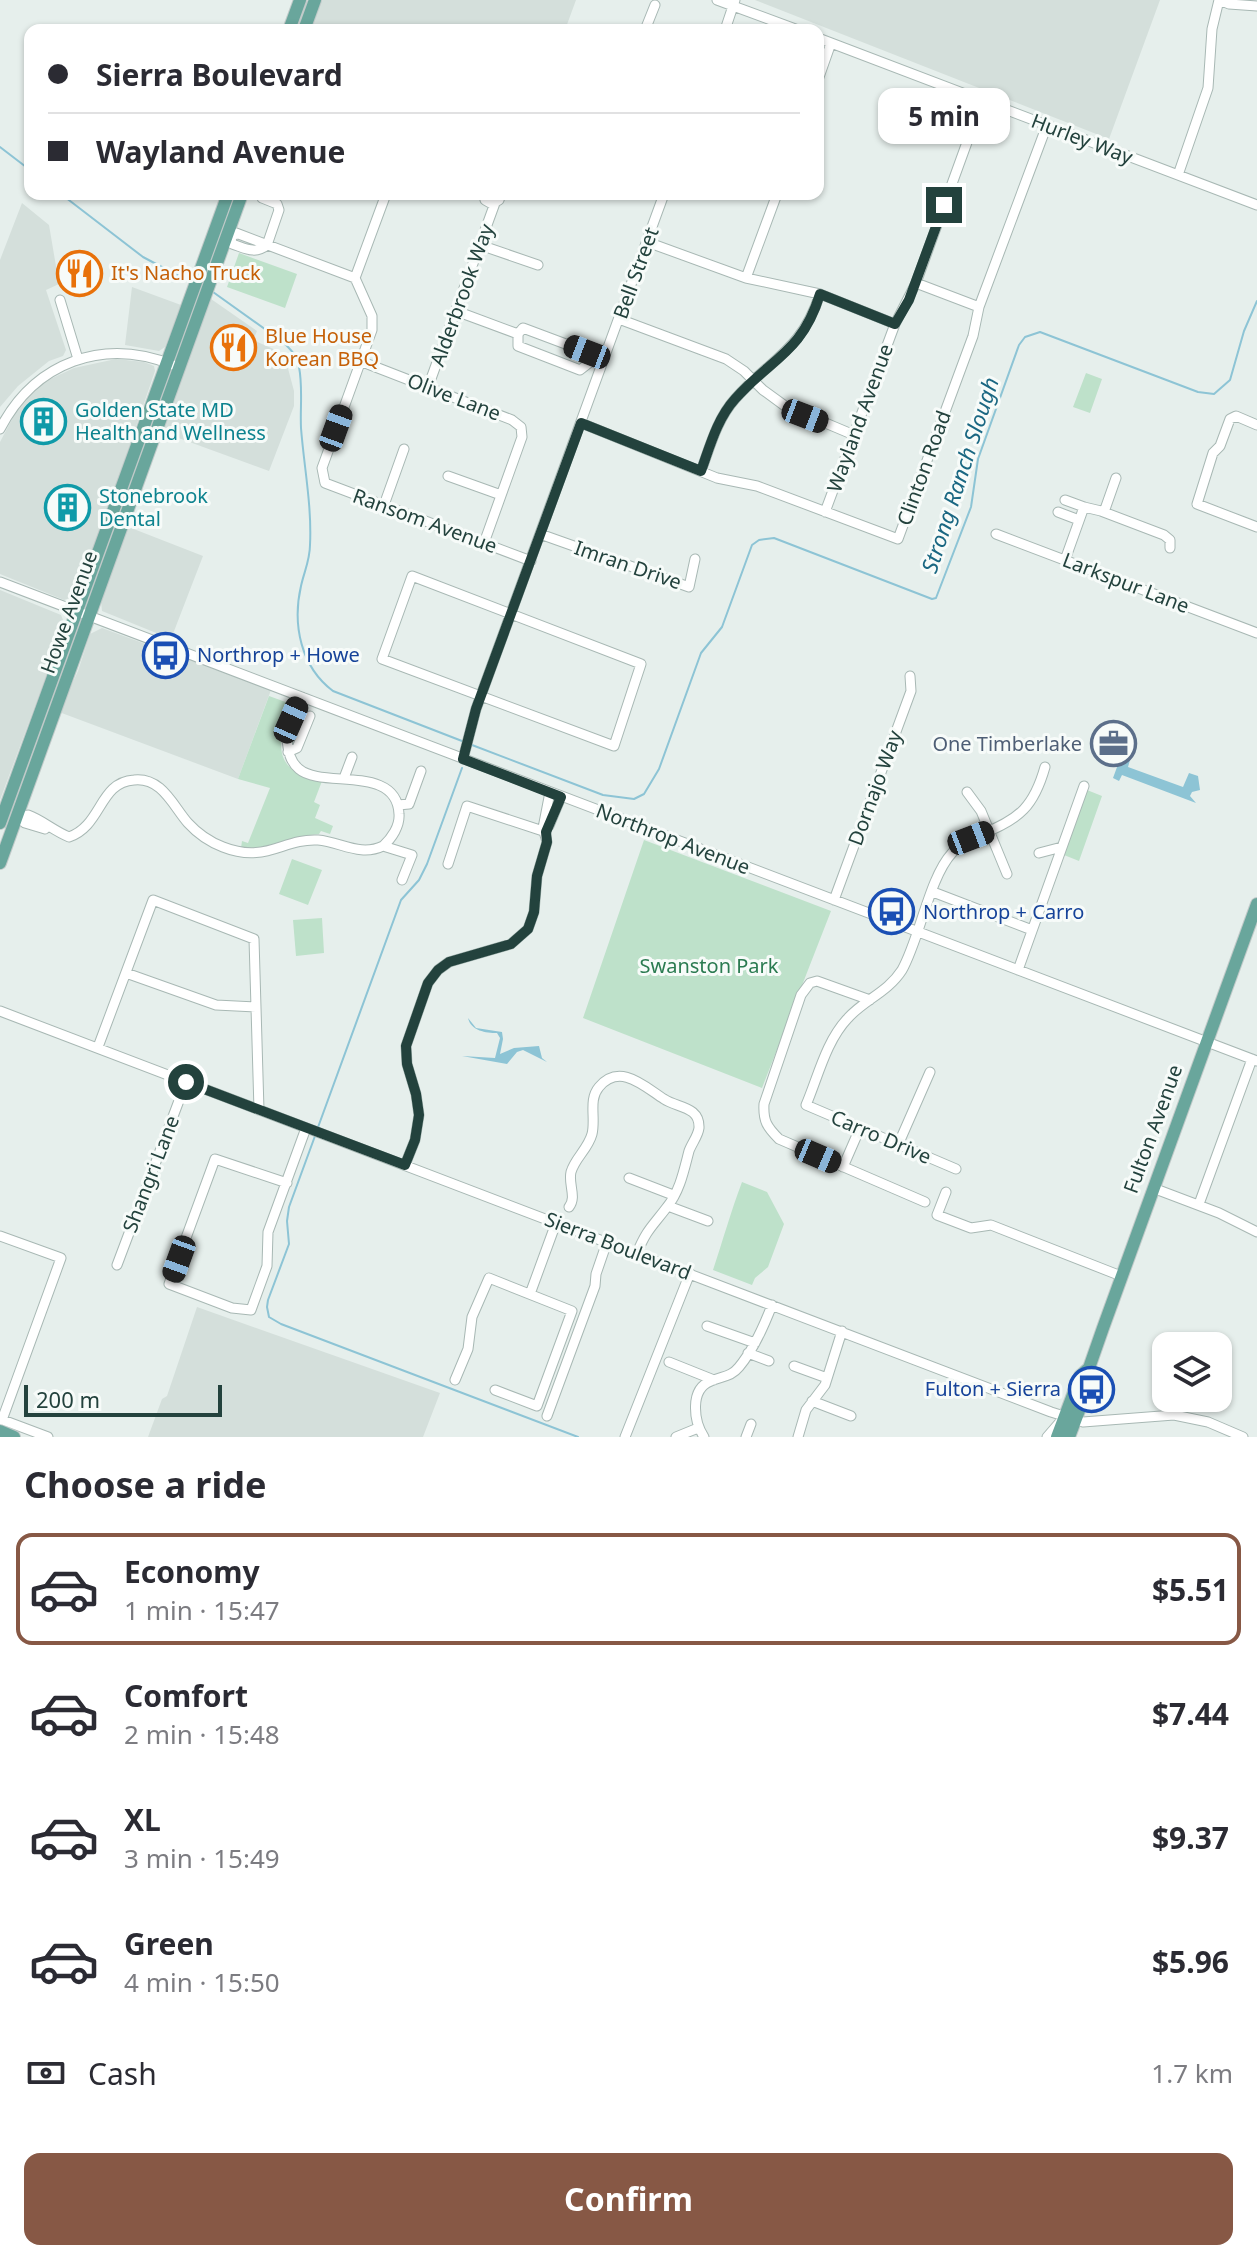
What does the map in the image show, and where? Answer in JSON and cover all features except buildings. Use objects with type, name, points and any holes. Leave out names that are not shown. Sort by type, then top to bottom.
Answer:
[{"type":"main road","points":[[306,24],[315,0]]},
{"type":"main road","points":[[294,24],[299,3]]},
{"type":"main road","points":[[202,285],[218,239],[215,228],[227,200]]},
{"type":"main road","points":[[229,237],[222,232],[230,200]]},
{"type":"main road","name":"Howe Avenue","points":[[0,823],[82,613],[202,285],[229,237],[240,200]]},
{"type":"main road","name":"Howe Avenue","points":[[0,863],[19,817],[82,613]]},
{"type":"main road","points":[[19,817],[12,813],[11,808],[23,773],[22,763]]},
{"type":"main road","name":"Fulton Avenue","points":[[1070,1419],[1080,1376],[1089,1368],[1206,1041],[1252,936],[1257,904]]},
{"type":"main road","points":[[1057,1437],[1070,1419]]},
{"type":"main road","points":[[1069,1437],[1070,1419]]},
{"type":"main road","points":[[1,1423],[14,1437]]},
{"type":"street","points":[[717,0],[734,3],[784,24]]},
{"type":"street","points":[[1178,175],[1208,88],[1212,29],[1219,0],[1257,6]]},
{"type":"street","points":[[647,24],[655,2]]},
{"type":"street","points":[[727,24],[734,3]]},
{"type":"street","name":"Hurley Way","points":[[824,40],[1257,205]]},
{"type":"street","points":[[824,63],[831,43]]},
{"type":"street","name":"Wayland Avenue","points":[[825,512],[895,324],[916,283],[982,101]]},
{"type":"street","name":"Clinton Road","points":[[581,423],[717,478],[757,486],[898,539],[1047,125]]},
{"type":"street","points":[[267,200],[277,204],[279,210],[267,245]]},
{"type":"street","points":[[360,361],[373,320],[355,278],[384,200]]},
{"type":"street","name":"Alderbrook Way","points":[[486,200],[495,203]]},
{"type":"street","name":"Alderbrook Way","points":[[428,387],[495,203],[499,200]]},
{"type":"street","name":"Bell Street","points":[[463,759],[481,696],[662,200]]},
{"type":"street","points":[[746,278],[775,200]]},
{"type":"street","points":[[229,237],[236,233],[355,278]]},
{"type":"street","points":[[647,242],[746,278],[820,294],[895,324]]},
{"type":"street","points":[[480,245],[538,265]]},
{"type":"street","points":[[916,283],[979,307]]},
{"type":"street","points":[[701,471],[723,415],[735,399],[798,339],[820,294]]},
{"type":"street","points":[[60,300],[78,359]]},
{"type":"street","points":[[456,311],[518,334]]},
{"type":"street","points":[[619,319],[726,359],[785,406],[854,435]]},
{"type":"street","points":[[523,328],[587,352],[589,363],[580,370],[518,346],[518,334],[523,328]]},
{"type":"street","points":[[0,429],[30,387],[53,370],[78,359],[121,353],[148,356],[173,365]]},
{"type":"street","name":"Olive Lane","points":[[360,361],[512,420],[521,427],[522,437],[484,543]]},
{"type":"street","name":"Ransom Avenue","points":[[360,361],[323,464],[322,477],[328,485],[531,561]]},
{"type":"street","points":[[589,363],[601,368]]},
{"type":"street","points":[[1257,425],[1236,416],[1230,419],[1220,446],[1213,453],[1197,504],[1257,527]]},
{"type":"street","points":[[384,505],[404,449]]},
{"type":"street","points":[[448,476],[501,495]]},
{"type":"street","points":[[1104,512],[1116,478]]},
{"type":"street","points":[[1065,500],[1167,536],[1171,542],[1170,548]]},
{"type":"street","points":[[1065,560],[1084,507]]},
{"type":"street","points":[[1058,512],[1079,520]]},
{"type":"street","name":"Imran Drive","points":[[540,534],[689,587],[695,559]]},
{"type":"street","name":"Larkspur Lane","points":[[996,534],[1257,633]]},
{"type":"street","points":[[412,576],[511,615],[641,664],[614,746],[382,659],[412,576]]},
{"type":"street","name":"Northrop Avenue","points":[[0,582],[1254,1060]]},
{"type":"street","name":"Dornajo Way","points":[[834,900],[911,691],[910,676]]},
{"type":"street","points":[[19,817],[28,815],[37,818],[40,825],[69,837],[83,831],[113,788],[129,780],[140,779],[162,789],[198,833],[238,852],[264,853],[312,840],[328,841],[362,851],[383,846],[397,827],[398,805],[392,796],[362,780],[317,777],[303,773],[294,765],[288,752],[285,729],[302,697]]},
{"type":"street","points":[[288,752],[297,748],[310,716]]},
{"type":"street","points":[[344,778],[352,757]]},
{"type":"street","name":"Carro Drive","points":[[956,1169],[806,1105],[836,1033],[850,1015],[895,980],[907,960],[943,865],[967,840],[1012,820],[1031,803],[1045,767]]},
{"type":"street","points":[[398,805],[409,804],[421,771]]},
{"type":"street","points":[[1018,970],[1084,786]]},
{"type":"street","points":[[548,816],[550,792]]},
{"type":"street","points":[[967,792],[978,806],[1007,874]]},
{"type":"street","points":[[405,1165],[415,1140],[419,1115],[406,1046],[428,983],[449,962],[511,944],[528,929],[534,912],[537,876],[547,842],[543,828],[561,797]]},
{"type":"street","points":[[448,864],[467,806],[546,832]]},
{"type":"street","points":[[383,846],[412,855],[402,880]]},
{"type":"street","points":[[1039,853],[1062,847]]},
{"type":"street","points":[[933,892],[1032,930]]},
{"type":"street","points":[[98,1047],[153,900],[254,939],[259,1110]]},
{"type":"street","points":[[126,973],[216,1005],[256,1007]]},
{"type":"street","points":[[870,1000],[817,981],[807,986],[801,995],[764,1104],[764,1120],[768,1129],[779,1139],[925,1202]]},
{"type":"street","name":"Sierra Boulevard","points":[[0,1011],[1070,1419],[1099,1422],[1174,1415],[1208,1422],[1243,1437]]},
{"type":"street","points":[[1199,1204],[1254,1060]]},
{"type":"street","points":[[898,1145],[930,1072]]},
{"type":"street","points":[[530,1294],[560,1224],[572,1204],[572,1170],[592,1136],[594,1096],[606,1081],[625,1077],[642,1083],[665,1100],[689,1109],[698,1119],[698,1131],[686,1170],[668,1206],[650,1226],[637,1253]]},
{"type":"street","name":"Shangri Lane","points":[[117,1265],[186,1082]]},
{"type":"street","points":[[843,1167],[860,1128]]},
{"type":"street","points":[[287,1183],[215,1159],[169,1284],[232,1308],[251,1310],[267,1266],[268,1232],[312,1130]]},
{"type":"street","points":[[629,1178],[673,1195]]},
{"type":"street","points":[[1153,1188],[1199,1204],[1257,1232]]},
{"type":"street","points":[[946,1192],[937,1215],[971,1228],[991,1225],[1121,1276]]},
{"type":"street","points":[[668,1206],[708,1221]]},
{"type":"street","points":[[0,1236],[61,1258],[1,1423],[48,1437]]},
{"type":"street","points":[[547,1416],[595,1286],[607,1242]]},
{"type":"street","points":[[625,1437],[690,1273]]},
{"type":"street","points":[[455,1380],[468,1349],[472,1317],[489,1278],[572,1311],[537,1406],[495,1390]]},
{"type":"street","points":[[704,1437],[698,1428],[695,1412],[704,1385],[731,1374],[755,1343],[772,1305]]},
{"type":"street","points":[[707,1326],[755,1343]]},
{"type":"street","points":[[798,1437],[812,1401],[827,1378],[842,1331]]},
{"type":"street","points":[[748,1353],[769,1361]]},
{"type":"street","points":[[669,1362],[714,1380]]},
{"type":"street","points":[[794,1366],[827,1378]]},
{"type":"street","points":[[812,1401],[851,1416]]},
{"type":"street","name":"Fulton Avenue","points":[[1047,1437],[1070,1419]]},
{"type":"street","points":[[746,1437],[751,1424]]},
{"type":"street","points":[[676,1437],[698,1428]]},
{"type":"shaded area","points":[[322,0],[576,0],[567,24],[313,24]]},
{"type":"shaded area","points":[[755,0],[1160,0],[1109,139],[824,27],[824,24],[816,24]]},
{"type":"shaded area","points":[[22,203],[49,225],[59,284],[46,290],[66,350],[63,356],[49,361],[18,386],[0,407],[0,260]]},
{"type":"shaded area","points":[[132,287],[181,305],[165,347],[159,351],[125,345]]},
{"type":"shaded area","points":[[211,299],[257,331],[253,340],[278,351],[286,361],[294,391],[294,406],[269,471],[162,432]]},
{"type":"shaded area","points":[[116,359],[144,362],[154,366],[155,371],[76,592],[73,597],[64,600],[0,574],[0,442],[20,404],[46,381],[74,368]]},
{"type":"shaded area","points":[[126,526],[203,556],[171,639],[102,611],[101,601]]},
{"type":"shaded area","points":[[0,590],[61,615],[65,625],[0,800]]},
{"type":"shaded area","points":[[102,628],[271,690],[238,779],[59,712],[78,671],[90,634]]},
{"type":"shaded area","points":[[197,1307],[440,1393],[423,1437],[148,1437],[162,1399],[167,1396]]},
{"type":"green space","points":[[239,253],[297,274],[285,308],[227,287]]},
{"type":"green space","points":[[1086,373],[1102,379],[1090,413],[1073,407]]},
{"type":"green space","points":[[269,696],[291,704],[281,743],[282,754],[294,770],[322,781],[314,802],[320,805],[315,818],[333,826],[330,834],[321,831],[272,845],[241,848],[242,841],[248,843],[270,788],[238,779]]},
{"type":"green space","points":[[1087,790],[1102,796],[1079,861],[1064,855]]},
{"type":"green space","name":"Swanston Park","points":[[644,840],[831,911],[762,1088],[583,1018]]},
{"type":"green space","points":[[292,859],[322,870],[308,905],[279,894]]},
{"type":"green space","points":[[322,918],[324,953],[296,956],[293,920]]},
{"type":"green space","points":[[742,1182],[767,1192],[784,1224],[768,1267],[755,1278],[752,1285],[713,1270]]},
{"type":"water","points":[[1127,747],[1133,750],[1128,767],[1183,787],[1189,773],[1198,776],[1200,790],[1192,792],[1190,796],[1196,803],[1122,775],[1119,781],[1113,778]]},
{"type":"water","points":[[476,1028],[502,1032],[500,1054],[514,1048],[539,1046],[542,1058],[547,1062],[523,1050],[517,1052],[507,1064],[462,1056],[495,1058],[500,1038],[497,1033]]},
{"type":"waterway","name":"Strong Ranch Slough","points":[[0,147],[24,165]]},
{"type":"waterway","name":"Strong Ranch Slough","points":[[69,200],[143,257],[192,283]]},
{"type":"waterway","name":"Strong Ranch Slough","points":[[213,292],[283,342],[298,363],[310,530],[309,556],[298,601],[299,630],[306,658],[333,691],[462,741]]},
{"type":"waterway","name":"Strong Ranch Slough","points":[[472,745],[603,795],[634,799],[644,794],[659,769],[701,653],[722,627],[752,545],[759,540],[774,538],[936,598],[971,507],[978,459],[1019,345],[1025,337],[1040,332],[1198,392],[1214,394],[1230,380],[1244,331],[1257,301]]},
{"type":"waterway","points":[[317,1130],[401,900],[419,880],[427,864],[462,768]]},
{"type":"waterway","points":[[315,1136],[289,1207],[289,1244],[268,1300],[269,1317],[578,1437]]},
{"type":"place","name":"It's Nacho Truck","points":[[80,273]]},
{"type":"place","name":"Blue House Korean BBQ","points":[[234,348]]},
{"type":"place","name":"Golden State MD Health and Wellness","points":[[44,422]]},
{"type":"place","name":"Stonebrook Dental","points":[[68,507]]},
{"type":"place","name":"Northrop + Howe","points":[[166,655]]},
{"type":"place","name":"One Timberlake","points":[[1113,744]]},
{"type":"place","name":"Northrop + Carro","points":[[892,912]]},
{"type":"place","name":"Fulton + Sierra","points":[[1092,1389]]},
{"type":"route","points":[[186,1082],[405,1165],[415,1140],[419,1115],[406,1046],[428,983],[433,974],[449,962],[518,940],[528,929],[534,912],[535,885],[547,842],[546,832],[561,797],[463,759],[476,709],[581,423],[701,471],[718,425],[729,407],[789,351],[807,326],[820,294],[895,324],[909,300],[944,205]]}]
